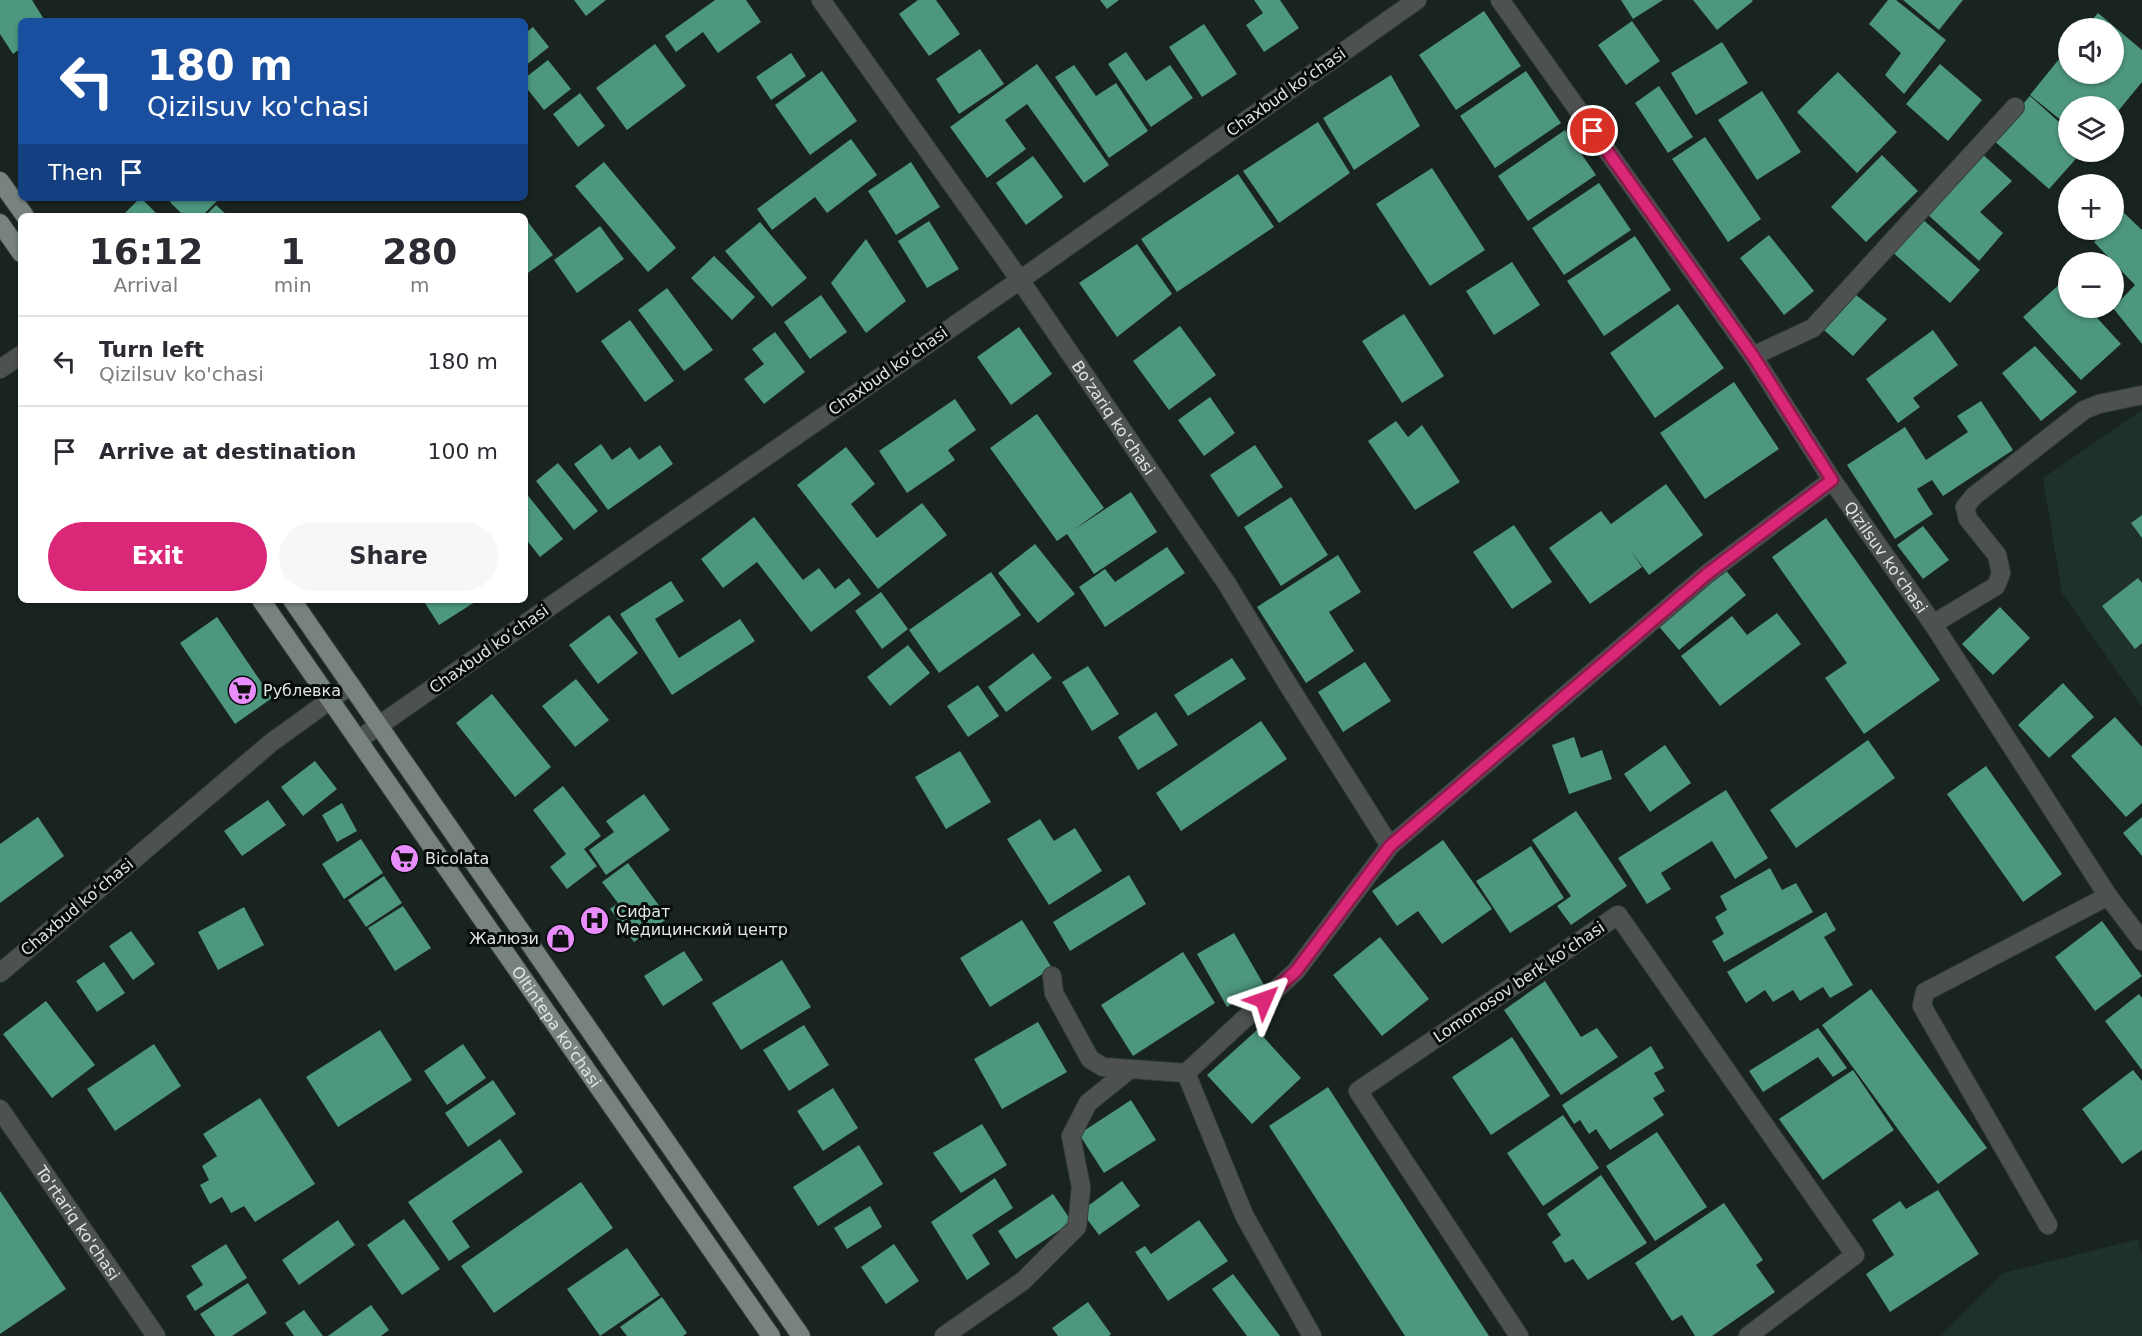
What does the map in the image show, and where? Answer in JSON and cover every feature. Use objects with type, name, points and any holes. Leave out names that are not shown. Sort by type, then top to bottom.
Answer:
[{"type":"main road","points":[[0,181],[23,213]]},
{"type":"main road","points":[[0,223],[18,249]]},
{"type":"main road","name":"Oltintepa ko'chasi","points":[[263,603],[771,1336]]},
{"type":"main road","name":"Oltintepa ko'chasi","points":[[294,603],[801,1336]]},
{"type":"street","name":"Bo'zariq ko'chasi","points":[[822,0],[1020,280],[1227,584],[1390,846]]},
{"type":"street","name":"Chaxbud koʻchasi","points":[[358,740],[1020,280],[1417,0]]},
{"type":"street","name":"Qizilsuv ko'chasi","points":[[1500,0],[1753,356],[1832,480],[1933,624],[2108,896],[2142,941]]},
{"type":"street","points":[[1753,356],[1813,328],[2015,107]]},
{"type":"street","points":[[0,369],[18,357]]},
{"type":"street","points":[[1933,624],[1996,586],[2001,573],[1997,555],[1968,519],[1965,507],[1974,496],[2084,410],[2099,404],[2142,395]]},
{"type":"street","points":[[1052,976],[1054,993],[1090,1059],[1102,1067],[1186,1073],[1296,971],[1390,846],[1707,574],[1832,480]]},
{"type":"street","name":"Chaxbud koʻchasi","points":[[0,973],[272,742],[351,685]]},
{"type":"street","points":[[2048,1225],[1922,1006],[1922,1000],[1925,992],[2108,896]]},
{"type":"street","name":"Lomonosov berk koʻchasi","points":[[1518,1336],[1358,1091],[1618,915],[1855,1255],[1748,1336]]},
{"type":"street","points":[[944,1336],[1023,1281],[1077,1227],[1081,1187],[1071,1136],[1088,1103],[1130,1069]]},
{"type":"street","points":[[1186,1073],[1244,1215],[1312,1336]]},
{"type":"street","name":"To'rtariq ko'chasi","points":[[0,1109],[156,1336]]},
{"type":"shaded area","points":[[2142,410],[2142,707],[2062,593],[2043,478]]},
{"type":"shaded area","points":[[2138,1239],[2142,1256],[2142,1336],[1941,1336],[2003,1273]]},
{"type":"building","points":[[0,0],[32,0],[43,18],[18,18],[18,50],[13,54],[0,34]]},
{"type":"building","points":[[574,0],[606,0],[586,16]]},
{"type":"building","points":[[715,0],[746,0],[761,22],[718,53],[703,32],[676,52],[665,36]]},
{"type":"building","points":[[918,0],[936,0],[960,34],[929,56],[899,14]]},
{"type":"building","points":[[1100,0],[1119,0],[1107,9]]},
{"type":"building","points":[[1254,0],[1280,0],[1299,28],[1264,52],[1246,25],[1263,13]]},
{"type":"building","points":[[1621,0],[1663,0],[1633,19]]},
{"type":"building","points":[[1693,0],[1752,0],[1753,1],[1717,30]]},
{"type":"building","points":[[1888,0],[1896,0],[1946,40],[1904,94],[1885,75],[1901,53],[1869,24]]},
{"type":"building","points":[[1903,0],[1963,0],[1939,30]]},
{"type":"building","points":[[1484,11],[1521,66],[1456,110],[1419,55]]},
{"type":"building","points":[[2098,13],[2104,18],[2094,18]]},
{"type":"building","points":[[1632,21],[1660,61],[1626,85],[1598,45]]},
{"type":"building","points":[[1204,24],[1237,74],[1202,97],[1169,47]]},
{"type":"building","points":[[533,27],[549,47],[528,64],[528,31]]},
{"type":"building","points":[[2124,35],[2142,50],[2142,82],[2124,104],[2124,96],[2058,96],[2058,118],[2030,95],[2058,60],[2058,84],[2124,84]]},
{"type":"building","points":[[1722,42],[1748,83],[1696,115],[1671,73]]},
{"type":"building","points":[[655,44],[686,86],[627,130],[596,88]]},
{"type":"building","points":[[980,49],[1004,84],[959,114],[936,79]]},
{"type":"building","points":[[1126,52],[1146,81],[1170,65],[1193,98],[1151,127],[1108,64]]},
{"type":"building","points":[[791,53],[806,76],[771,100],[756,77]]},
{"type":"building","points":[[548,60],[571,89],[544,110],[528,90],[528,76]]},
{"type":"building","points":[[1037,64],[1109,165],[1084,183],[1027,104],[1005,120],[1026,149],[987,178],[950,127]]},
{"type":"building","points":[[1940,64],[1982,100],[1948,141],[1906,104]]},
{"type":"building","points":[[1074,65],[1096,96],[1116,83],[1148,131],[1109,158],[1055,77]]},
{"type":"building","points":[[822,71],[857,121],[810,155],[775,105]]},
{"type":"building","points":[[1526,71],[1561,123],[1495,168],[1460,116]]},
{"type":"building","points":[[1838,72],[1897,132],[1857,173],[1797,112]]},
{"type":"building","points":[[1391,75],[1420,126],[1354,170],[1323,118]]},
{"type":"building","points":[[1659,86],[1693,137],[1668,153],[1635,103]]},
{"type":"building","points":[[1762,91],[1801,152],[1757,180],[1718,120]]},
{"type":"building","points":[[580,93],[605,126],[578,147],[553,114]]},
{"type":"building","points":[[2030,96],[2058,121],[2058,162],[2073,162],[2062,174],[2058,174],[2058,179],[2049,189],[1992,139]]},
{"type":"building","points":[[1318,122],[1350,173],[1279,223],[1243,171]]},
{"type":"building","points":[[1565,130],[1596,175],[1528,221],[1498,176]]},
{"type":"building","points":[[1705,137],[1761,219],[1728,242],[1672,159]]},
{"type":"building","points":[[851,139],[877,175],[827,213],[815,197],[772,230],[757,209]]},
{"type":"building","points":[[1980,152],[2012,181],[1980,212],[2003,233],[1979,261],[1926,213]]},
{"type":"building","points":[[1882,155],[1918,191],[1866,242],[1831,207]]},
{"type":"building","points":[[1033,156],[1063,197],[1026,225],[996,183]]},
{"type":"building","points":[[604,162],[676,248],[648,272],[575,186]]},
{"type":"building","points":[[911,162],[940,207],[896,235],[868,191]]},
{"type":"building","points":[[1432,168],[1485,250],[1430,286],[1376,204]]},
{"type":"building","points":[[1238,174],[1274,227],[1177,292],[1141,239]]},
{"type":"building","points":[[1599,183],[1631,230],[1564,275],[1532,228]]},
{"type":"building","points":[[137,201],[144,201],[156,213],[125,213]]},
{"type":"building","points":[[217,201],[205,213],[181,213],[170,202]]},
{"type":"building","points":[[216,205],[225,213],[208,213]]},
{"type":"building","points":[[2124,213],[2142,230],[2142,344],[2121,318],[2124,318],[2124,296],[2135,285],[2124,273],[2124,252],[2104,252],[2094,242],[2096,240],[2124,240]]},
{"type":"building","points":[[1920,217],[1980,270],[1950,303],[1890,250]]},
{"type":"building","points":[[929,221],[959,269],[927,288],[898,241]]},
{"type":"building","points":[[528,222],[553,255],[528,273]]},
{"type":"building","points":[[760,222],[807,278],[772,307],[725,251]]},
{"type":"building","points":[[600,226],[624,259],[577,293],[554,260]]},
{"type":"building","points":[[1769,235],[1814,291],[1784,315],[1740,258]]},
{"type":"building","points":[[1635,236],[1671,290],[1604,336],[1567,281]]},
{"type":"building","points":[[866,239],[906,301],[866,333],[831,283]]},
{"type":"building","points":[[1137,244],[1172,294],[1117,337],[1079,283]]},
{"type":"building","points":[[714,256],[755,297],[732,320],[691,278]]},
{"type":"building","points":[[1512,262],[1540,305],[1494,335],[1466,291]]},
{"type":"building","points":[[2058,286],[2058,318],[2097,318],[2121,344],[2081,380],[2023,317]]},
{"type":"building","points":[[667,288],[713,350],[684,371],[638,310]]},
{"type":"building","points":[[821,295],[847,332],[810,359],[784,322]]},
{"type":"building","points":[[1856,295],[1887,319],[1853,356],[1824,330]]},
{"type":"building","points":[[1678,304],[1724,368],[1655,418],[1610,353]]},
{"type":"building","points":[[1404,314],[1444,376],[1402,403],[1362,341]]},
{"type":"building","points":[[630,320],[674,381],[645,402],[601,341]]},
{"type":"building","points":[[1180,326],[1216,375],[1169,410],[1133,361]]},
{"type":"building","points":[[1019,327],[1052,374],[1011,405],[977,357]]},
{"type":"building","points":[[1933,330],[1958,365],[1913,398],[1920,407],[1898,423],[1866,379]]},
{"type":"building","points":[[775,332],[805,372],[764,404],[744,379],[764,364],[752,349]]},
{"type":"building","points":[[2035,346],[2077,392],[2041,421],[2002,373]]},
{"type":"building","points":[[1734,382],[1779,449],[1705,499],[1660,433]]},
{"type":"building","points":[[1210,397],[1235,433],[1204,456],[1178,420]]},
{"type":"building","points":[[955,399],[976,430],[948,450],[955,460],[907,493],[879,451]]},
{"type":"building","points":[[1981,401],[2013,450],[1943,496],[1932,480],[1917,489],[1933,514],[1895,539],[1847,465],[1905,427],[1926,460],[1968,432],[1957,416]]},
{"type":"building","points":[[1037,414],[1104,508],[1072,531],[1131,492],[1157,532],[1094,574],[1067,534],[1057,541],[990,448]]},
{"type":"building","points":[[1396,421],[1408,437],[1422,425],[1460,482],[1415,510],[1368,441]]},
{"type":"building","points":[[601,444],[612,460],[630,447],[639,460],[660,445],[673,464],[608,510],[574,464]]},
{"type":"building","points":[[1255,445],[1283,487],[1238,517],[1210,475]]},
{"type":"building","points":[[846,447],[875,484],[851,504],[877,538],[922,503],[947,535],[878,589],[797,485]]},
{"type":"building","points":[[558,463],[598,511],[574,530],[536,481]]},
{"type":"building","points":[[1666,484],[1703,535],[1649,575],[1631,551],[1642,567],[1590,604],[1549,548],[1601,511],[1611,524]]},
{"type":"building","points":[[528,496],[563,539],[540,557],[528,542]]},
{"type":"building","points":[[1291,497],[1328,555],[1281,586],[1244,527]]},
{"type":"building","points":[[2142,515],[2142,538],[2131,523]]},
{"type":"building","points":[[754,517],[803,580],[819,568],[835,589],[849,578],[861,594],[811,632],[757,562],[723,588],[701,559]]},
{"type":"building","points":[[1826,518],[1940,680],[1864,734],[1825,678],[1847,663],[1772,557]]},
{"type":"building","points":[[1514,525],[1552,582],[1512,609],[1473,552]]},
{"type":"building","points":[[1923,526],[1949,560],[1923,579],[1897,545]]},
{"type":"building","points":[[1035,544],[1075,594],[1038,623],[998,573]]},
{"type":"building","points":[[1167,547],[1185,573],[1105,627],[1079,587],[1105,569],[1115,582]]},
{"type":"building","points":[[1338,555],[1361,592],[1329,612],[1354,651],[1306,683],[1257,607]]},
{"type":"building","points":[[1724,568],[1746,595],[1679,650],[1656,623]]},
{"type":"building","points":[[991,572],[1021,615],[939,673],[909,630]]},
{"type":"building","points":[[2138,578],[2142,583],[2142,643],[2135,649],[2102,606]]},
{"type":"building","points":[[671,581],[684,601],[655,619],[679,658],[740,619],[755,641],[672,695],[620,614]]},
{"type":"building","points":[[881,592],[908,629],[882,649],[855,611]]},
{"type":"building","points":[[425,603],[473,603],[439,625]]},
{"type":"building","points":[[2000,607],[2030,638],[1993,675],[1962,644]]},
{"type":"building","points":[[1777,613],[1801,644],[1720,706],[1681,656],[1732,616],[1747,635]]},
{"type":"building","points":[[609,615],[638,653],[598,684],[569,645]]},
{"type":"building","points":[[217,617],[272,698],[235,724],[180,643]]},
{"type":"building","points":[[908,645],[930,673],[890,706],[867,677]]},
{"type":"building","points":[[1033,653],[1052,678],[1006,712],[988,687]]},
{"type":"building","points":[[1232,658],[1246,679],[1188,716],[1174,695]]},
{"type":"building","points":[[1365,662],[1391,701],[1343,732],[1318,692]]},
{"type":"building","points":[[1088,666],[1119,714],[1092,731],[1062,682]]},
{"type":"building","points":[[576,679],[609,720],[575,747],[542,706]]},
{"type":"building","points":[[2063,683],[2094,717],[2049,758],[2018,725]]},
{"type":"building","points":[[978,685],[999,716],[968,737],[947,706]]},
{"type":"building","points":[[492,694],[551,767],[515,797],[456,723]]},
{"type":"building","points":[[1156,712],[1178,745],[1138,770],[1118,737]]},
{"type":"building","points":[[2115,717],[2142,747],[2142,803],[2126,817],[2071,756]]},
{"type":"building","points":[[1261,721],[1287,759],[1181,831],[1156,793]]},
{"type":"building","points":[[1574,737],[1581,758],[1602,750],[1612,779],[1569,794],[1552,745]]},
{"type":"building","points":[[1868,740],[1895,778],[1796,848],[1770,810]]},
{"type":"building","points":[[1665,745],[1691,783],[1650,812],[1624,774]]},
{"type":"building","points":[[960,751],[991,802],[946,829],[915,777]]},
{"type":"building","points":[[315,761],[337,789],[303,816],[281,787]]},
{"type":"building","points":[[1986,766],[2062,874],[2023,902],[1947,794]]},
{"type":"building","points":[[563,786],[601,836],[584,849],[597,866],[567,889],[550,867],[566,854],[533,810]]},
{"type":"building","points":[[1726,790],[1768,858],[1735,879],[1712,841],[1661,873],[1671,889],[1647,904],[1618,858]]},
{"type":"building","points":[[644,794],[670,830],[606,875],[589,850],[614,832],[606,821]]},
{"type":"building","points":[[268,800],[286,825],[242,856],[224,831]]},
{"type":"building","points":[[342,803],[357,831],[337,842],[322,815]]},
{"type":"building","points":[[1576,811],[1627,886],[1571,925],[1557,906],[1571,896],[1532,840]]},
{"type":"building","points":[[38,817],[64,856],[0,903],[0,844]]},
{"type":"building","points":[[2142,817],[2142,856],[2123,833]]},
{"type":"building","points":[[1040,819],[1054,841],[1075,828],[1102,871],[1049,905],[1007,839]]},
{"type":"building","points":[[361,839],[383,873],[344,899],[322,864]]},
{"type":"building","points":[[1443,840],[1492,909],[1442,944],[1418,911],[1397,926],[1372,891]]},
{"type":"building","points":[[1531,846],[1564,898],[1510,933],[1476,881]]},
{"type":"building","points":[[628,863],[668,918],[634,942],[610,909],[618,903],[602,882]]},
{"type":"building","points":[[1770,868],[1782,890],[1796,883],[1813,912],[1724,962],[1712,941],[1724,934],[1715,917],[1727,910],[1720,896]]},
{"type":"building","points":[[1129,875],[1146,904],[1070,951],[1053,922]]},
{"type":"building","points":[[384,876],[402,903],[366,927],[348,900]]},
{"type":"building","points":[[403,906],[431,948],[395,971],[368,928]]},
{"type":"building","points":[[244,907],[264,945],[218,970],[198,932]]},
{"type":"building","points":[[1826,912],[1836,930],[1824,937],[1853,985],[1830,998],[1823,987],[1800,1001],[1793,990],[1773,1002],[1765,990],[1746,1003],[1727,972]]},
{"type":"building","points":[[1022,920],[1052,968],[990,1007],[960,958]]},
{"type":"building","points":[[2102,921],[2142,976],[2095,1011],[2055,957]]},
{"type":"building","points":[[131,931],[155,964],[133,980],[109,946]]},
{"type":"building","points":[[1234,933],[1264,985],[1227,1007],[1197,954]]},
{"type":"building","points":[[1380,937],[1429,999],[1382,1036],[1333,975]]},
{"type":"building","points":[[684,951],[703,980],[663,1006],[644,976]]},
{"type":"building","points":[[1183,952],[1215,1003],[1133,1056],[1101,1005]]},
{"type":"building","points":[[782,960],[811,1007],[741,1050],[712,1003]]},
{"type":"building","points":[[104,962],[125,993],[97,1012],[76,981]]},
{"type":"building","points":[[1545,981],[1581,1037],[1597,1028],[1618,1057],[1561,1095],[1504,1010]]},
{"type":"building","points":[[1871,989],[1987,1148],[1938,1184],[1822,1025]]},
{"type":"building","points":[[2139,994],[2142,998],[2142,1070],[2105,1021]]},
{"type":"building","points":[[46,1001],[95,1065],[52,1098],[3,1034]]},
{"type":"building","points":[[1038,1022],[1067,1072],[1002,1109],[974,1059]]},
{"type":"building","points":[[804,1025],[829,1065],[789,1091],[763,1050]]},
{"type":"building","points":[[1818,1028],[1847,1068],[1833,1077],[1818,1057],[1763,1092],[1749,1071]]},
{"type":"building","points":[[380,1030],[412,1080],[338,1127],[306,1077]]},
{"type":"building","points":[[1257,1030],[1301,1078],[1252,1124],[1207,1075]]},
{"type":"building","points":[[1512,1037],[1550,1096],[1491,1135],[1452,1077]]},
{"type":"building","points":[[154,1044],[181,1086],[115,1131],[87,1089]]},
{"type":"building","points":[[463,1044],[486,1078],[447,1105],[424,1071]]},
{"type":"building","points":[[1651,1046],[1664,1068],[1654,1073],[1665,1091],[1653,1098],[1664,1115],[1610,1150],[1596,1129],[1589,1134],[1580,1120],[1574,1124],[1562,1105]]},
{"type":"building","points":[[1853,1070],[1894,1130],[1823,1180],[1779,1119]]},
{"type":"building","points":[[2133,1070],[2142,1081],[2142,1150],[2122,1164],[2082,1109]]},
{"type":"building","points":[[493,1080],[516,1114],[468,1147],[445,1113]]},
{"type":"building","points":[[1328,1087],[1489,1336],[1405,1336],[1269,1126]]},
{"type":"building","points":[[833,1088],[858,1128],[823,1151],[797,1111]]},
{"type":"building","points":[[260,1098],[315,1184],[255,1222],[244,1206],[231,1213],[222,1197],[210,1204],[200,1185],[209,1180],[202,1166],[217,1156],[203,1134]]},
{"type":"building","points":[[1131,1100],[1156,1140],[1104,1173],[1079,1134]]},
{"type":"building","points":[[1563,1115],[1599,1168],[1543,1206],[1507,1153]]},
{"type":"building","points":[[982,1124],[1007,1165],[961,1193],[933,1153]]},
{"type":"building","points":[[1657,1132],[1707,1207],[1655,1241],[1606,1166]]},
{"type":"building","points":[[500,1139],[523,1172],[452,1221],[470,1247],[449,1261],[408,1202]]},
{"type":"building","points":[[859,1145],[883,1184],[818,1226],[793,1187]]},
{"type":"building","points":[[1601,1175],[1647,1243],[1588,1280],[1573,1259],[1565,1263],[1552,1242],[1561,1235],[1547,1214]]},
{"type":"building","points":[[995,1178],[1013,1208],[972,1235],[990,1264],[967,1280],[931,1222]]},
{"type":"building","points":[[1122,1181],[1140,1206],[1099,1235],[1081,1211]]},
{"type":"building","points":[[581,1182],[613,1228],[494,1313],[461,1266]]},
{"type":"building","points":[[1938,1190],[1979,1254],[1890,1312],[1866,1274],[1894,1255],[1872,1220],[1900,1201],[1906,1209]]},
{"type":"building","points":[[0,1191],[66,1289],[0,1334]]},
{"type":"building","points":[[1053,1194],[1072,1222],[1016,1259],[998,1231]]},
{"type":"building","points":[[1724,1203],[1763,1260],[1756,1265],[1775,1292],[1712,1336],[1695,1336],[1682,1315],[1672,1321],[1635,1263]]},
{"type":"building","points":[[870,1206],[882,1227],[847,1249],[834,1228]]},
{"type":"building","points":[[404,1219],[440,1269],[402,1295],[367,1245]]},
{"type":"building","points":[[338,1220],[355,1245],[299,1285],[282,1260]]},
{"type":"building","points":[[1199,1220],[1228,1261],[1168,1301],[1135,1252],[1145,1246],[1151,1254]]},
{"type":"building","points":[[226,1244],[247,1278],[195,1311],[186,1296],[203,1285],[191,1266]]},
{"type":"building","points":[[894,1244],[919,1281],[886,1304],[861,1267]]},
{"type":"building","points":[[627,1248],[660,1295],[600,1336],[567,1289]]},
{"type":"building","points":[[1233,1274],[1280,1336],[1247,1336],[1212,1289]]},
{"type":"building","points":[[248,1283],[267,1313],[232,1336],[215,1336],[200,1314]]},
{"type":"building","points":[[662,1297],[687,1333],[683,1336],[627,1336],[620,1327]]},
{"type":"building","points":[[1088,1302],[1111,1334],[1109,1336],[1058,1336],[1052,1328]]},
{"type":"building","points":[[371,1305],[389,1330],[381,1336],[328,1336]]},
{"type":"building","points":[[304,1310],[323,1336],[294,1336],[285,1323]]},
{"type":"place","name":"Рублевка","points":[[242,690]]},
{"type":"place","name":"Bicolata","points":[[404,858]]},
{"type":"place","name":"Сифат Медицинский центр","points":[[595,920]]},
{"type":"place","name":"Жалюзи","points":[[560,938]]},
{"type":"route","points":[[1264,1000],[1296,971],[1390,846],[1707,574],[1832,480],[1753,356],[1593,131]]}]
